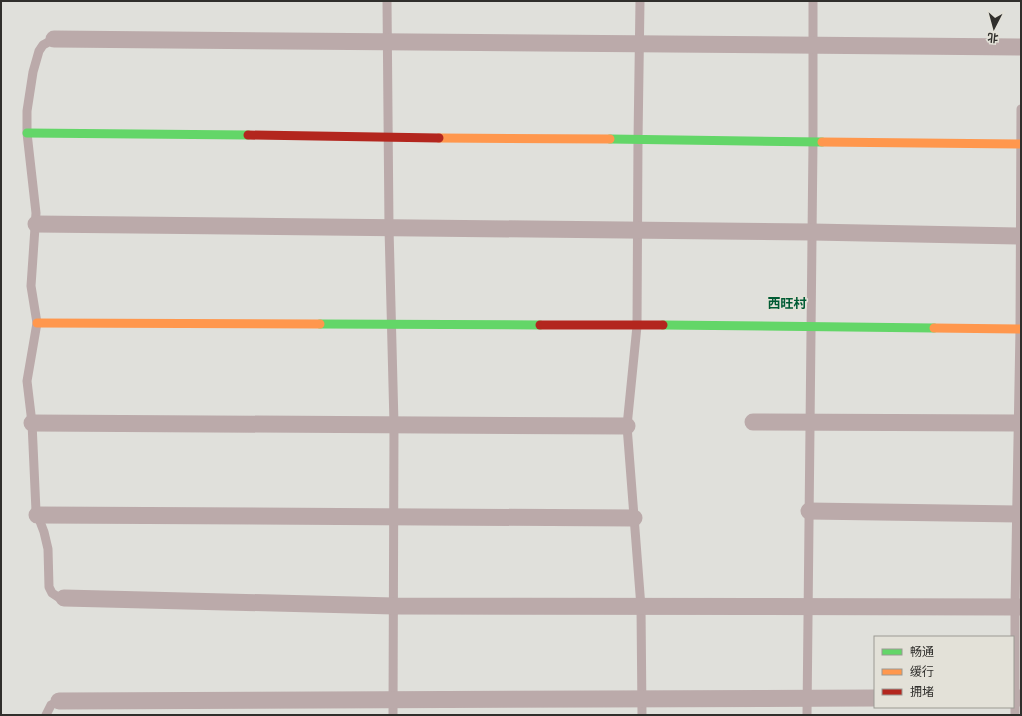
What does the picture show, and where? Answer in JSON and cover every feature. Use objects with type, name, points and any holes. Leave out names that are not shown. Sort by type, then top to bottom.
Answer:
[{"type":"street","points":[[54,39],[1021,48]]},
{"type":"street","points":[[27,133],[1021,144]]},
{"type":"street","points":[[36,224],[812,232],[1021,236]]},
{"type":"street","points":[[37,323],[811,326],[1021,329]]},
{"type":"street","points":[[753,422],[1020,423]]},
{"type":"street","points":[[32,423],[627,426]]},
{"type":"street","points":[[809,511],[1019,514]]},
{"type":"street","points":[[37,515],[634,518]]},
{"type":"street","points":[[64,598],[394,606],[1018,608]]},
{"type":"street","points":[[60,701],[393,708],[807,707],[874,698]]},
{"type":"lane","points":[[387,1],[389,228],[394,424],[393,708]]},
{"type":"lane","points":[[640,1],[637,326],[627,426],[641,607],[642,707]]},
{"type":"lane","points":[[807,707],[813,1]]},
{"type":"lane","points":[[54,39],[43,45],[38,54],[30,91],[27,133],[36,213],[31,286],[37,323],[27,380],[32,423],[37,515],[44,532],[48,549],[49,587],[52,593],[58,597],[64,598]]},
{"type":"lane","points":[[1015,715],[1018,608],[1021,329],[1021,109]]},
{"type":"lane","points":[[46,715],[51,705],[60,701]]},
{"type":"traffic: fast","points":[[27,133],[248,135]]},
{"type":"traffic: fast","points":[[610,139],[822,142]]},
{"type":"traffic: fast","points":[[320,324],[540,325]]},
{"type":"traffic: fast","points":[[663,325],[934,328]]},
{"type":"traffic: slow","points":[[439,138],[610,139]]},
{"type":"traffic: slow","points":[[822,142],[1021,144]]},
{"type":"traffic: slow","points":[[37,323],[320,324]]},
{"type":"traffic: slow","points":[[934,328],[1021,329]]},
{"type":"traffic: jam","points":[[248,135],[439,138]]},
{"type":"traffic: jam","points":[[540,325],[663,325]]},
{"type":"district","name":"西旺村","points":[[787,303]]}]
